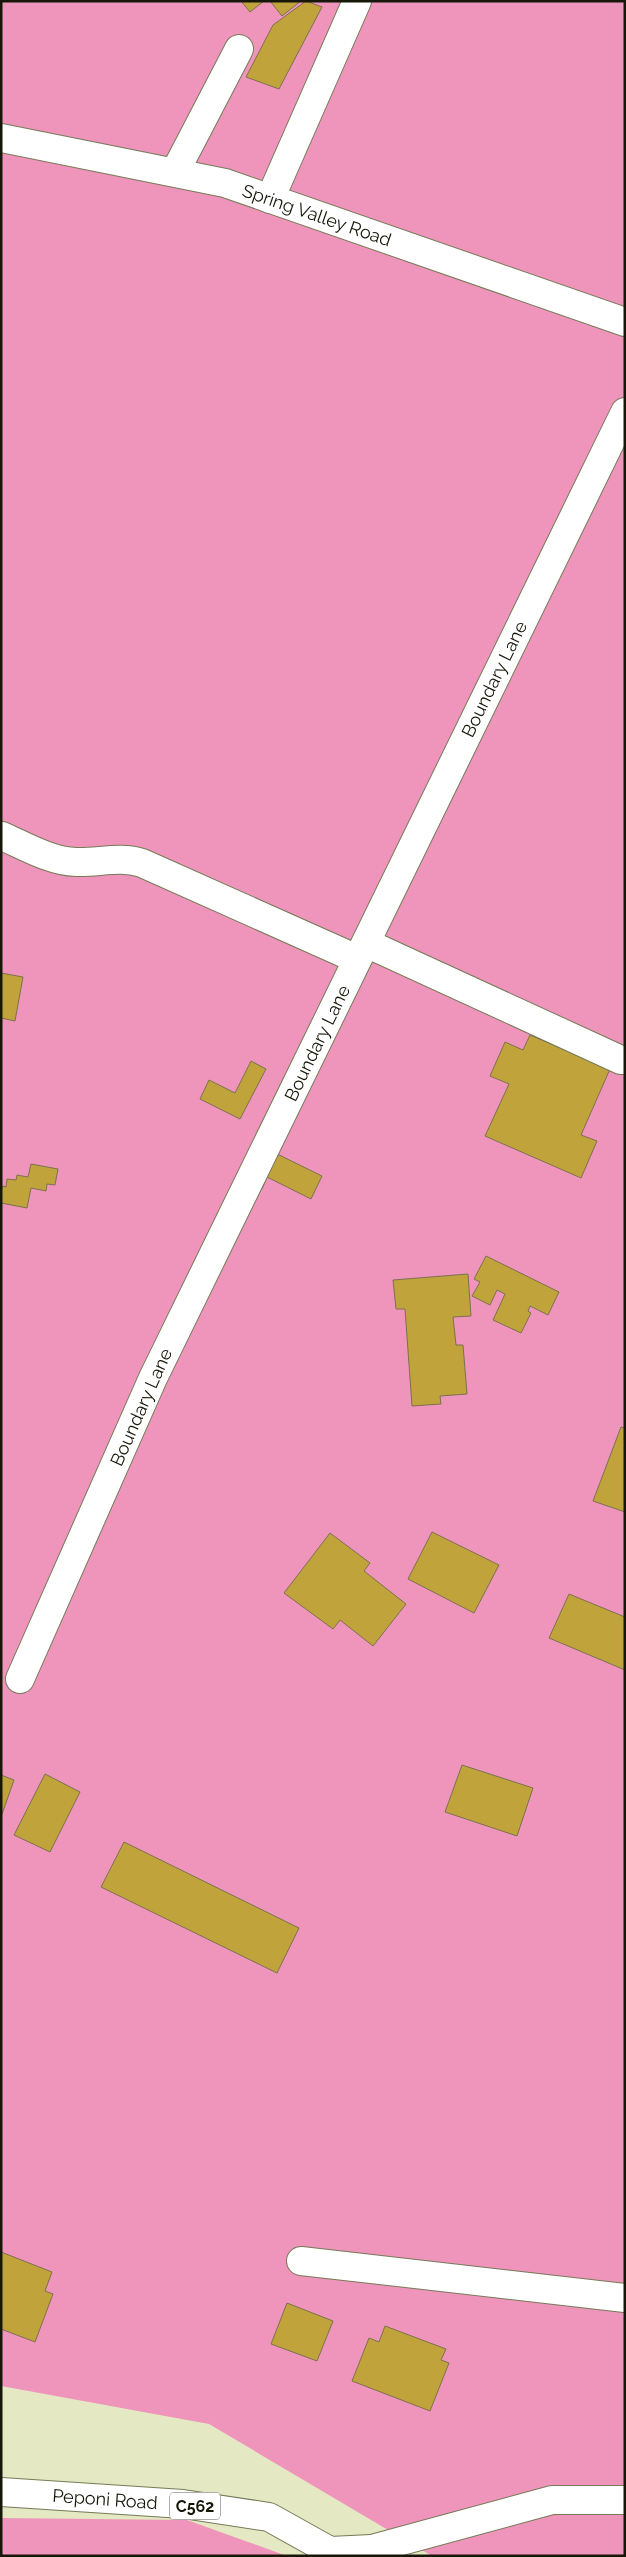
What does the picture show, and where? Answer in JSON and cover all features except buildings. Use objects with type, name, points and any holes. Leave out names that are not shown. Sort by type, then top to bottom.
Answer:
[{"type":"street","points":[[270,198],[357,1]]},
{"type":"street","points":[[175,172],[239,49]]},
{"type":"street","name":"Spring Valley Road","points":[[1,138],[225,183],[625,322]]},
{"type":"street","name":"Boundary Lane","points":[[20,1679],[153,1378],[625,412]]},
{"type":"street","points":[[2,836],[58,860],[76,862],[130,859],[142,863],[361,951],[621,1060]]},
{"type":"street","points":[[301,2261],[625,2298]]},
{"type":"street","name":"Peponi Road","points":[[1,2492],[182,2504],[268,2517],[330,2551],[373,2552],[552,2500],[625,2500]]},
{"type":"shaded area","points":[[1,1],[625,1],[625,2556],[432,2556],[209,2424],[1,2386]]},
{"type":"shaded area","points":[[1,2518],[187,2520],[287,2556],[1,2556]]}]
